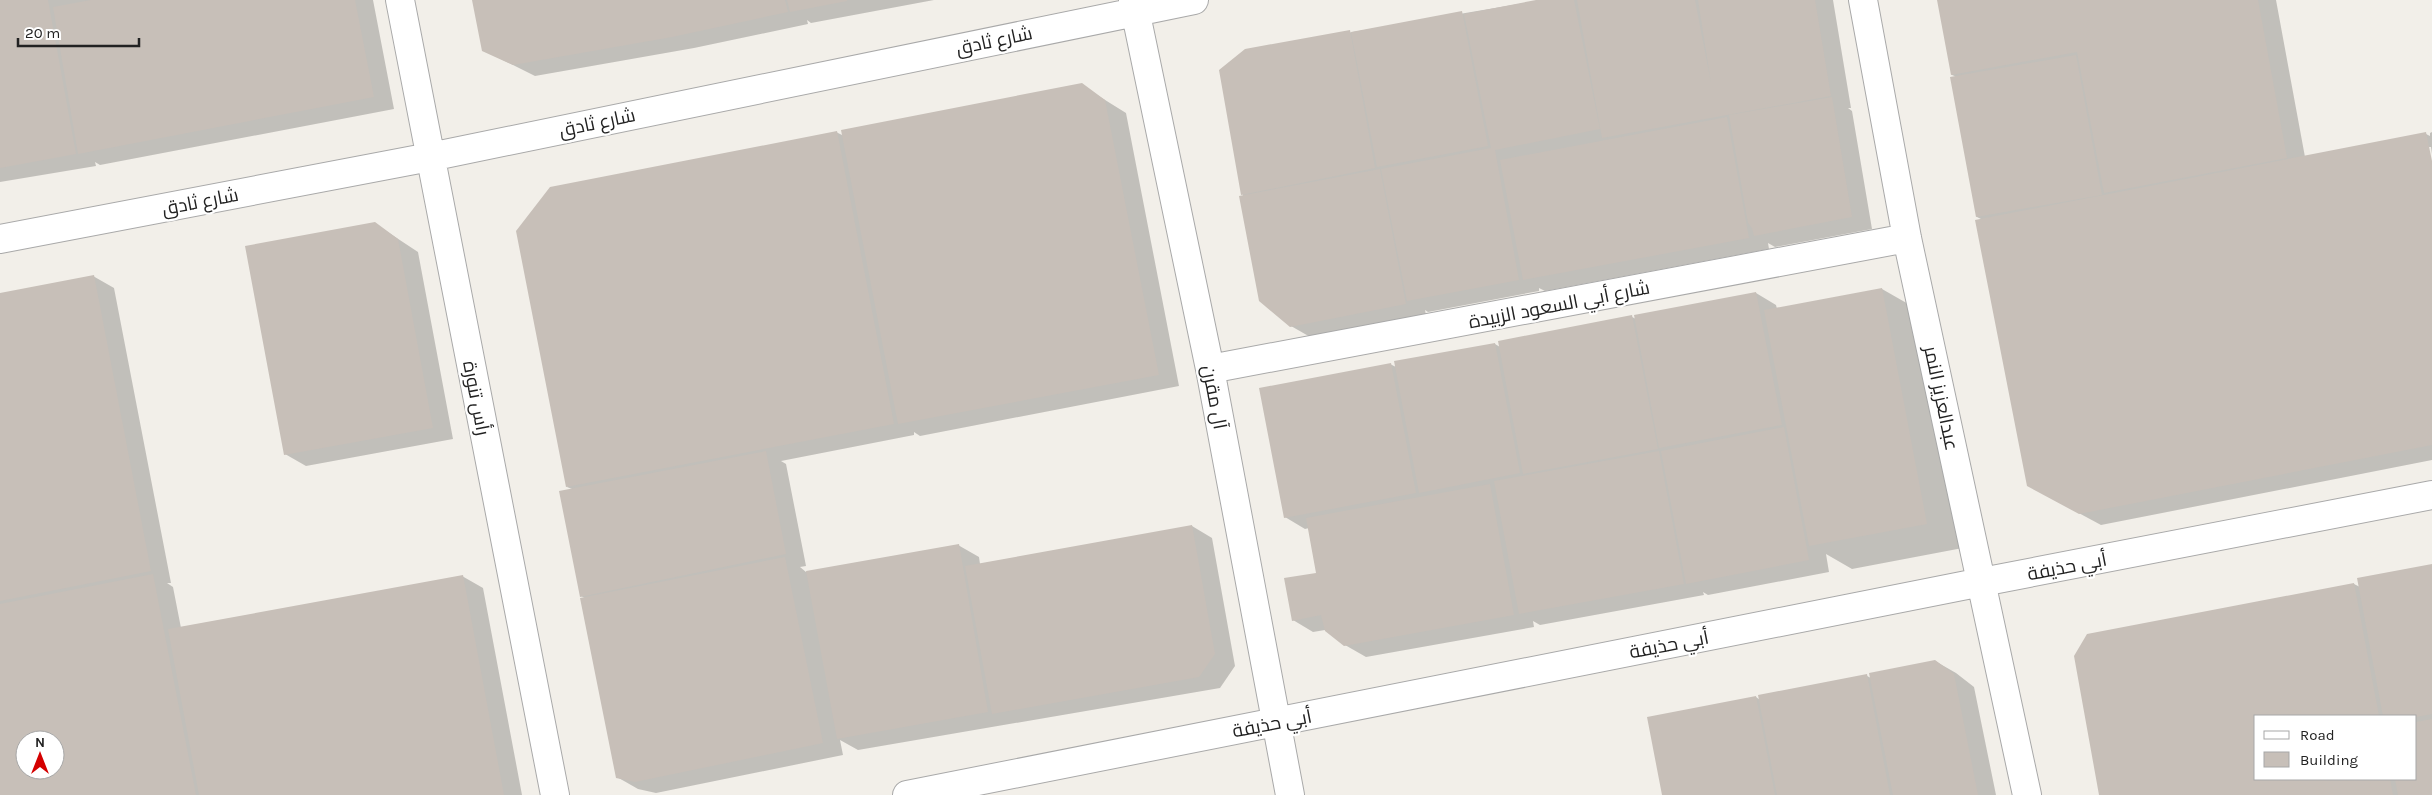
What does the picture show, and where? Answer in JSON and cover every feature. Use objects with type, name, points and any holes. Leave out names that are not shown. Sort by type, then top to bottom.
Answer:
[{"type":"street","name":"رأس تنورة","points":[[400,0],[555,795]]},
{"type":"street","name":"شارع ثادق","points":[[0,239],[430,157],[1134,6],[1194,0]]},
{"type":"street","name":"عبدالعزيز النمر","points":[[1863,0],[1907,238],[2027,795]]},
{"type":"street","name":"آل مقرن","points":[[1134,6],[1210,369],[1290,795]]},
{"type":"street","name":"شارع أبي السعود الزبيدة","points":[[1210,369],[1907,238]]},
{"type":"street","name":"أبي حذيفة","points":[[907,795],[2432,495]]},
{"type":"building","points":[[0,0],[48,0],[76,154],[0,168]]},
{"type":"building","points":[[91,0],[355,0],[374,97],[78,154],[53,7]]},
{"type":"building","points":[[472,0],[785,0],[788,12],[672,37],[513,65],[482,51]]},
{"type":"building","points":[[787,0],[847,0],[847,1],[790,12]]},
{"type":"building","points":[[1536,0],[1574,0],[1600,129],[1495,150],[1519,280],[1407,301],[1381,169],[1491,148],[1464,14]]},
{"type":"building","points":[[1577,0],[1695,0],[1711,83],[1698,0],[1815,0],[1831,96],[1602,138]]},
{"type":"building","points":[[1937,0],[2258,0],[2287,158],[2104,193],[2077,52],[1951,75]]},
{"type":"building","points":[[1462,11],[1488,146],[1377,167],[1351,32]]},
{"type":"building","points":[[1350,30],[1375,168],[1241,195],[1219,70],[1245,49]]},
{"type":"building","points":[[2076,55],[2102,195],[1976,217],[1950,77]]},
{"type":"building","points":[[1082,83],[1105,100],[1159,375],[898,424],[841,130]]},
{"type":"building","points":[[1832,97],[1852,217],[1754,236],[1752,228],[1748,223],[1729,115]]},
{"type":"building","points":[[1727,117],[1749,238],[1523,280],[1500,160]]},
{"type":"building","points":[[837,131],[894,424],[566,487],[516,231],[550,187]]},
{"type":"building","points":[[2426,132],[2432,161],[2432,445],[2079,514],[2027,486],[1975,220]]},
{"type":"building","points":[[1380,169],[1406,304],[1290,327],[1259,301],[1239,196]]},
{"type":"building","points":[[375,222],[398,239],[433,428],[284,455],[245,246]]},
{"type":"building","points":[[94,275],[151,571],[0,601],[0,293]]},
{"type":"building","points":[[1882,288],[1927,524],[1809,546],[1764,310]]},
{"type":"building","points":[[1756,292],[1782,425],[1659,448],[1634,315]]},
{"type":"building","points":[[1632,315],[1658,449],[1523,474],[1498,341]]},
{"type":"building","points":[[1495,343],[1520,473],[1419,493],[1394,361]]},
{"type":"building","points":[[1391,363],[1416,493],[1284,518],[1259,388]]},
{"type":"building","points":[[1784,427],[1809,560],[1686,584],[1661,451]]},
{"type":"building","points":[[766,451],[786,554],[580,597],[559,491]]},
{"type":"building","points":[[1659,451],[1684,584],[1519,614],[1494,481]]},
{"type":"building","points":[[1490,484],[1514,615],[1344,646],[1325,631],[1321,615],[1292,621],[1284,578],[1316,573],[1306,518]]},
{"type":"building","points":[[1192,525],[1215,654],[1199,677],[992,714],[965,566]]},
{"type":"building","points":[[959,544],[988,712],[837,739],[806,571]]},
{"type":"building","points":[[785,557],[823,743],[635,782],[616,778],[580,598]]},
{"type":"building","points":[[2432,564],[2432,714],[2417,717],[2417,715],[2383,715],[2357,578]]},
{"type":"building","points":[[153,574],[196,795],[0,795],[0,604]]},
{"type":"building","points":[[463,575],[504,795],[199,795],[168,629]]},
{"type":"building","points":[[2354,583],[2379,715],[2254,715],[2254,780],[2390,780],[2393,795],[2099,795],[2074,656],[2087,634]]},
{"type":"building","points":[[1935,660],[1954,674],[1978,795],[1893,795],[1869,673]]},
{"type":"building","points":[[1867,674],[1890,795],[1777,795],[1758,695]]},
{"type":"building","points":[[1756,696],[1775,795],[1662,795],[1647,717]]},
{"type":"building","points":[[2432,719],[2432,795],[2398,795],[2395,780],[2417,780],[2417,722]]}]
